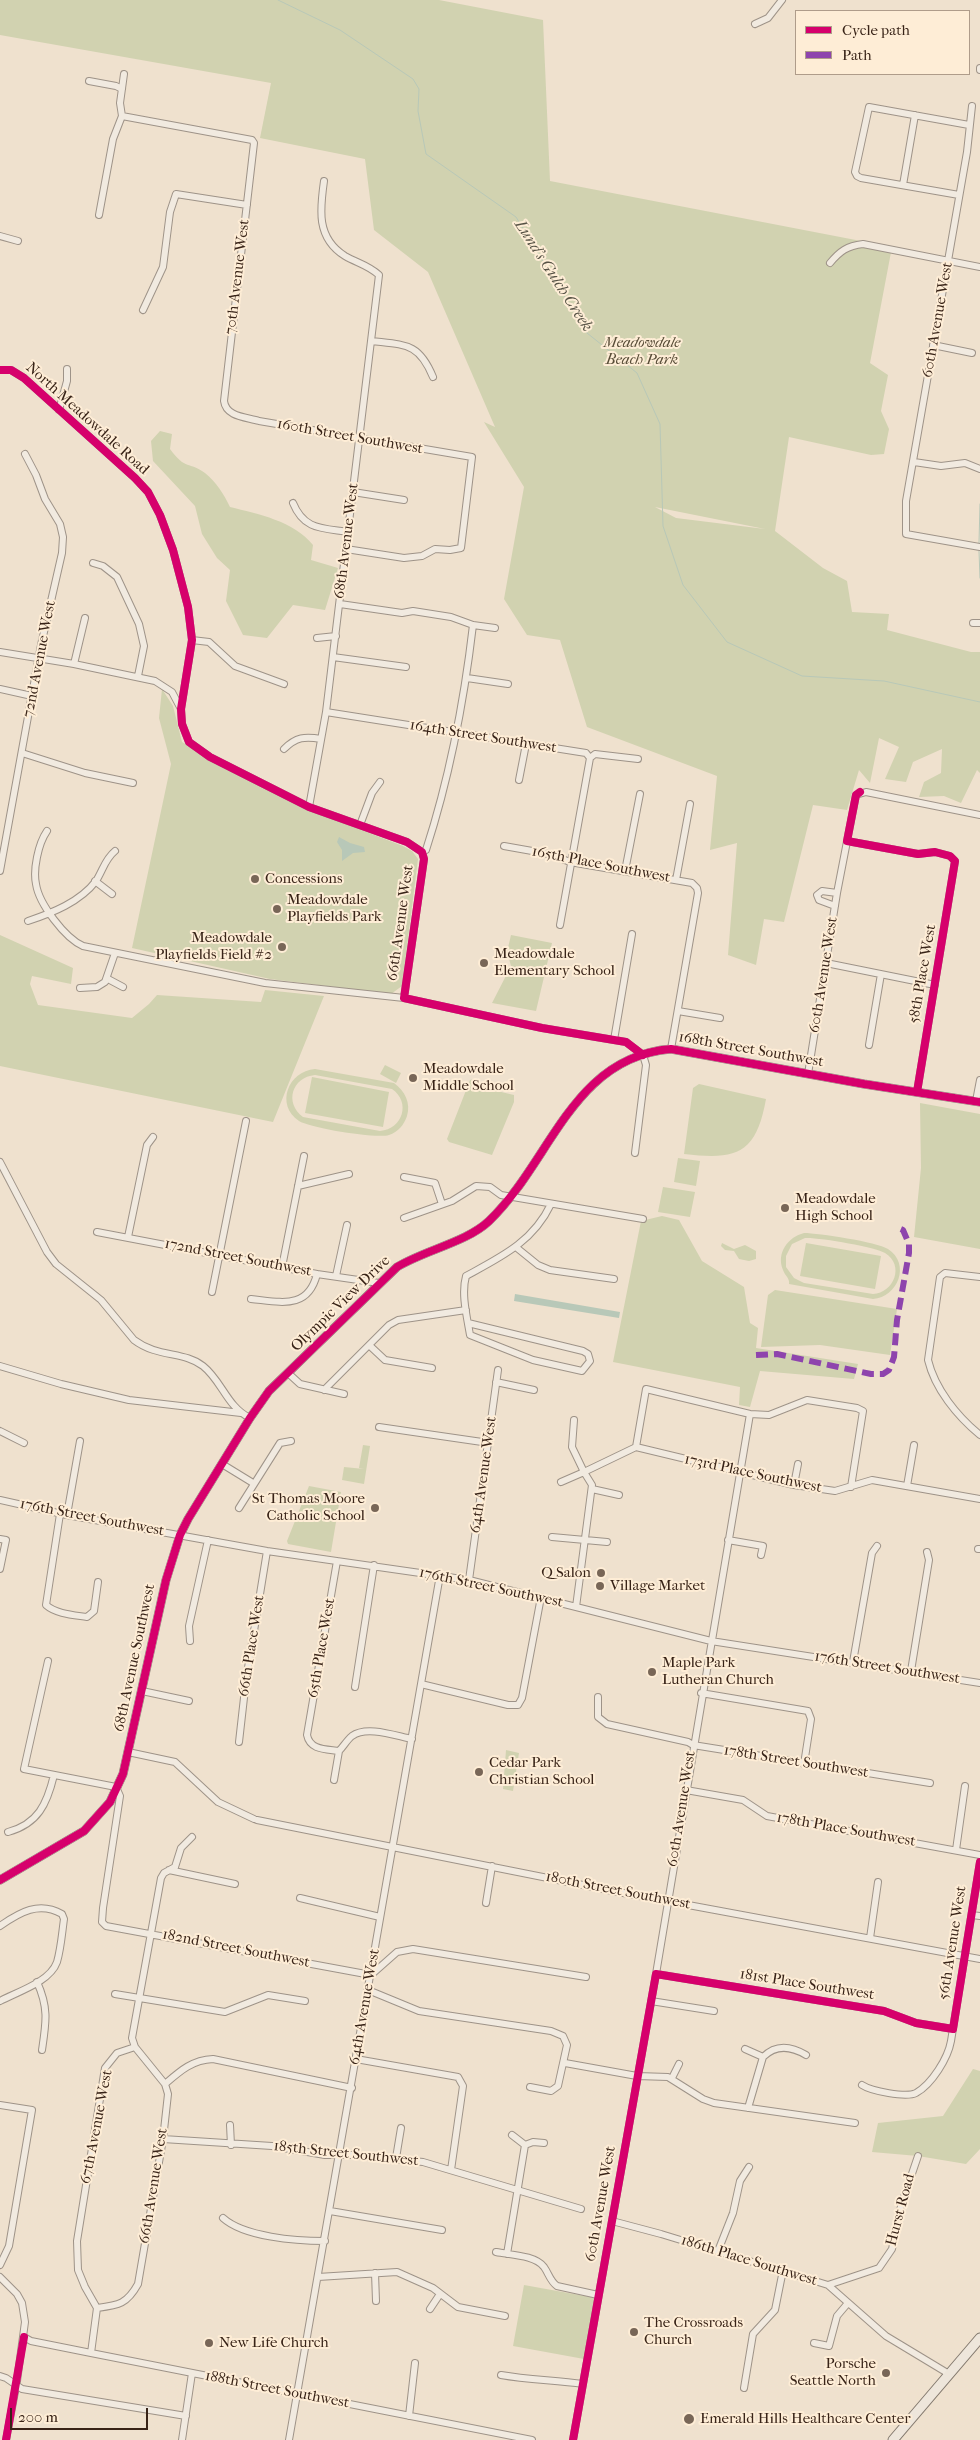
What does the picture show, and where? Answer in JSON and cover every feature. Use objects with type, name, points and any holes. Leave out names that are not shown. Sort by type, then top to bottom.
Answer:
[{"type":"highway","points":[[894,2440],[980,2338]]},
{"type":"main road","name":"168th Street Southwest","points":[[644,1054],[671,1049],[978,1102]]},
{"type":"main road","name":"Olympic View Drive","points":[[180,1535],[250,1418],[269,1391],[379,1282],[397,1267],[416,1255],[474,1232],[488,1222],[514,1195],[587,1087],[610,1069],[644,1054]]},
{"type":"main road","name":"68th Avenue Southwest","points":[[116,1787],[123,1774],[166,1580],[180,1535]]},
{"type":"main road","points":[[0,1880],[84,1831],[101,1814],[116,1787]]},
{"type":"street","points":[[755,24],[768,18],[782,0]]},
{"type":"street","points":[[99,215],[113,139],[122,116],[120,103],[124,74]]},
{"type":"street","points":[[89,81],[118,86],[122,89]]},
{"type":"street","name":"60th Avenue West","points":[[972,106],[948,262],[906,502],[906,534],[980,548]]},
{"type":"street","points":[[959,195],[857,176],[855,172],[869,107],[969,125]]},
{"type":"street","points":[[903,185],[915,115]]},
{"type":"street","name":"70th Avenue West","points":[[122,116],[252,140],[254,148],[224,401],[225,408],[229,413]]},
{"type":"street","name":"68th Avenue West","points":[[308,807],[326,712],[379,275],[370,267],[339,252],[323,228],[320,214],[324,181]]},
{"type":"street","points":[[143,310],[163,267],[170,212],[176,194],[247,205]]},
{"type":"street","points":[[0,236],[18,241]]},
{"type":"street","points":[[830,263],[841,250],[850,245],[863,244],[980,267]]},
{"type":"street","points":[[372,341],[410,348],[426,359],[433,377]]},
{"type":"street","points":[[933,345],[972,353]]},
{"type":"street","points":[[59,410],[67,381],[67,369]]},
{"type":"street","name":"North Meadowdale Road","points":[[0,370],[11,370],[24,378],[135,478],[148,492],[160,515],[173,550],[188,607],[192,640],[181,709],[184,733],[189,742],[199,750],[308,807],[407,842],[422,852]]},
{"type":"street","name":"160th Street Southwest","points":[[229,413],[259,421],[472,458],[461,548],[450,550],[435,549],[422,556],[404,558],[346,549]]},
{"type":"street","name":"72nd Avenue West","points":[[0,871],[40,660],[41,645],[61,563],[63,537],[60,524],[45,499],[36,475],[25,454]]},
{"type":"street","points":[[914,462],[941,466],[965,463],[980,469]]},
{"type":"street","points":[[353,492],[404,500]]},
{"type":"street","points":[[293,503],[300,516],[310,526],[348,532]]},
{"type":"street","points":[[93,563],[103,566],[117,577],[139,624],[144,646],[138,676]]},
{"type":"street","points":[[340,604],[402,613],[413,611],[451,617],[473,625],[496,628]]},
{"type":"street","points":[[74,664],[85,618]]},
{"type":"street","name":"66th Avenue West","points":[[404,998],[424,859],[422,852],[426,850],[443,796],[467,678],[473,625]]},
{"type":"street","points":[[317,638],[336,636]]},
{"type":"street","points":[[192,640],[209,642],[235,666],[284,684]]},
{"type":"street","points":[[0,652],[138,676],[165,685],[172,692],[181,709]]},
{"type":"street","points":[[333,658],[406,666]]},
{"type":"street","points":[[467,678],[508,684]]},
{"type":"street","points":[[0,689],[32,696]]},
{"type":"street","name":"164th Street Southwest","points":[[326,712],[586,753],[590,758],[595,754],[638,759]]},
{"type":"street","points":[[284,749],[292,741],[300,738],[321,739]]},
{"type":"street","points":[[519,780],[526,744]]},
{"type":"street","points":[[22,753],[85,773],[133,783]]},
{"type":"street","points":[[560,925],[590,758]]},
{"type":"street","points":[[360,825],[372,793],[380,782]]},
{"type":"street","name":"60th Avenue West","points":[[808,1074],[837,892],[856,795],[860,792],[980,815]]},
{"type":"street","points":[[625,871],[640,794]]},
{"type":"street","points":[[676,880],[690,804]]},
{"type":"street","points":[[47,831],[42,838],[34,875],[38,892],[50,913],[72,941],[115,953],[265,983],[404,998],[542,1028],[626,1042],[644,1054],[646,1065],[634,1153]]},
{"type":"street","name":"58th Place West","points":[[847,840],[918,854],[935,852],[950,856],[955,861],[917,1092]]},
{"type":"street","name":"165th Place Southwest","points":[[504,846],[548,854],[570,862],[676,880],[692,884],[697,888],[698,893],[678,1011]]},
{"type":"street","points":[[28,921],[50,913],[83,894],[96,881],[109,856],[115,851]]},
{"type":"street","points":[[96,881],[112,894]]},
{"type":"street","name":"60th Avenue West","points":[[835,906],[819,900],[817,895],[822,891],[837,892]]},
{"type":"street","points":[[614,1040],[632,934]]},
{"type":"street","points":[[80,988],[97,987],[108,979],[115,953]]},
{"type":"street","points":[[826,962],[935,985]]},
{"type":"street","points":[[868,1045],[881,974]]},
{"type":"street","points":[[108,979],[123,987]]},
{"type":"street","points":[[671,1049],[678,1011],[720,1018]]},
{"type":"street","points":[[978,1102],[980,1080]]},
{"type":"street","points":[[212,1292],[246,1121]]},
{"type":"street","points":[[128,1237],[147,1145],[153,1137]]},
{"type":"street","points":[[282,1267],[304,1156]]},
{"type":"street","points":[[0,1162],[35,1232],[56,1264],[101,1300],[141,1346],[155,1352],[188,1358],[205,1367],[225,1396],[240,1413]]},
{"type":"street","points":[[298,1186],[350,1174]]},
{"type":"street","points":[[404,1177],[435,1183],[442,1204]]},
{"type":"street","points":[[404,1218],[442,1204],[476,1186],[484,1185],[501,1195],[514,1195],[551,1204],[642,1219]]},
{"type":"street","points":[[468,1323],[583,1351],[588,1354],[590,1361],[582,1371],[533,1360],[470,1335],[468,1323],[466,1310],[464,1283],[466,1276],[517,1248],[545,1216],[551,1204]]},
{"type":"street","points":[[336,1276],[347,1225]]},
{"type":"street","name":"172nd Street Southwest","points":[[98,1232],[318,1274],[379,1282]]},
{"type":"street","points":[[517,1248],[538,1265],[550,1270],[614,1279]]},
{"type":"street","points":[[980,1278],[945,1273],[938,1283],[928,1360],[939,1387],[958,1414],[980,1435]]},
{"type":"street","points":[[252,1299],[286,1303],[296,1301],[314,1288],[318,1274]]},
{"type":"street","points":[[324,1390],[389,1325],[398,1320],[466,1310]]},
{"type":"street","points":[[368,1345],[385,1360],[432,1368]]},
{"type":"street","points":[[0,1366],[61,1384],[129,1400],[240,1413],[250,1418]]},
{"type":"street","name":"64th Avenue West","points":[[469,1580],[498,1370]]},
{"type":"street","points":[[288,1373],[300,1384],[344,1394]]},
{"type":"street","points":[[496,1382],[534,1390]]},
{"type":"street","points":[[561,1482],[636,1447],[646,1389],[750,1414],[769,1415],[792,1402],[807,1400],[863,1411],[850,1487]]},
{"type":"street","name":"60th Avenue West","points":[[573,2440],[656,1974],[701,1693],[750,1414]]},
{"type":"street","points":[[574,1420],[572,1447],[592,1489],[576,1607]]},
{"type":"street","points":[[379,1427],[489,1443]]},
{"type":"street","points":[[0,1431],[24,1443]]},
{"type":"street","points":[[80,1441],[63,1514],[46,1605],[65,1613],[87,1617],[94,1611],[98,1582]]},
{"type":"street","points":[[239,1508],[280,1443],[291,1441]]},
{"type":"street","points":[[907,1486],[914,1445]]},
{"type":"street","name":"173rd Place Southwest","points":[[636,1447],[794,1485],[835,1491],[872,1480],[980,1499]]},
{"type":"street","points":[[222,1464],[253,1483]]},
{"type":"street","points":[[794,1485],[798,1464]]},
{"type":"street","points":[[592,1489],[619,1495]]},
{"type":"street","name":"176th Street Southwest","points":[[0,1500],[63,1514],[267,1551],[469,1580],[711,1641],[980,1683]]},
{"type":"street","points":[[552,1537],[584,1538],[607,1542]]},
{"type":"street","points":[[0,1569],[3,1540]]},
{"type":"street","points":[[190,1641],[190,1626],[208,1540]]},
{"type":"street","points":[[728,1540],[763,1546],[761,1555]]},
{"type":"street","points":[[853,1662],[872,1553],[877,1546]]},
{"type":"street","name":"66th Place West","points":[[239,1742],[246,1680],[267,1551]]},
{"type":"street","points":[[911,1671],[929,1560],[927,1552]]},
{"type":"street","name":"65th Place West","points":[[337,1561],[307,1735],[309,1742],[316,1748],[339,1752]]},
{"type":"street","points":[[355,1687],[374,1566]]},
{"type":"street","name":"64th Avenue West","points":[[289,2440],[352,2088],[440,1575]]},
{"type":"street","points":[[421,1684],[508,1705],[518,1704],[522,1698],[541,1597]]},
{"type":"street","points":[[48,1660],[24,1769],[116,1787]]},
{"type":"street","points":[[142,1691],[189,1701]]},
{"type":"street","points":[[701,1693],[802,1708],[810,1713],[812,1719],[804,1764]]},
{"type":"street","name":"178th Street Southwest","points":[[598,1696],[598,1714],[604,1722],[688,1742],[693,1745],[930,1783]]},
{"type":"street","points":[[334,1780],[339,1752],[352,1737],[359,1733],[370,1732],[412,1739]]},
{"type":"street","name":"180th Street Southwest","points":[[128,1752],[175,1762],[218,1802],[255,1819],[393,1848],[980,1959]]},
{"type":"street","points":[[8,1832],[20,1829],[34,1820],[47,1800],[54,1775]]},
{"type":"street","points":[[956,1850],[965,1786]]},
{"type":"street","name":"182nd Street Southwest","points":[[116,1787],[120,1796],[102,1922],[106,1926],[371,1975]]},
{"type":"street","name":"178th Place Southwest","points":[[686,1790],[743,1800],[767,1816],[980,1855]]},
{"type":"street","points":[[192,1837],[181,1848],[175,1867],[164,1873],[161,1878],[132,2038],[134,2047],[165,2084],[180,2071],[198,2060],[213,2059],[352,2088]]},
{"type":"street","name":"56th Avenue West","points":[[862,2085],[868,2089],[905,2095],[915,2093],[944,2062],[950,2048],[980,1862]]},
{"type":"street","points":[[486,1903],[492,1866]]},
{"type":"street","points":[[169,1870],[235,1884]]},
{"type":"street","points":[[870,1938],[878,1882]]},
{"type":"street","points":[[300,1898],[380,1917]]},
{"type":"street","points":[[0,1926],[28,1909],[54,1910],[62,1914],[64,1919],[56,1963],[52,1971],[37,1982],[0,2000]]},
{"type":"street","points":[[972,1915],[980,1916]]},
{"type":"street","points":[[371,1975],[397,1952],[413,1950],[586,1977]]},
{"type":"street","name":"181st Place Southwest","points":[[656,1974],[884,2011],[916,2023],[953,2029]]},
{"type":"street","points":[[37,1982],[45,1999],[47,2019],[42,2050]]},
{"type":"street","points":[[368,1990],[419,2011],[551,2031],[563,2036],[567,2045],[565,2063],[558,2086],[551,2091],[530,2086]]},
{"type":"street","points":[[115,1994],[225,2012],[268,1995],[305,2002]]},
{"type":"street","points":[[651,2001],[714,2011]]},
{"type":"street","name":"67th Avenue West","points":[[96,2308],[78,2270],[77,2240],[105,2068],[117,2053],[134,2047]]},
{"type":"street","points":[[745,2048],[763,2057]]},
{"type":"street","points":[[748,2108],[763,2057],[768,2052],[780,2048],[796,2049],[806,2055]]},
{"type":"street","points":[[356,2059],[458,2077],[463,2086],[451,2170]]},
{"type":"street","points":[[565,2063],[638,2076],[672,2078],[707,2101],[855,2123]]},
{"type":"street","points":[[672,2078],[680,2064]]},
{"type":"street","name":"66th Avenue West","points":[[96,2308],[116,2305],[130,2298],[138,2284],[163,2139],[168,2094],[165,2084]]},
{"type":"street","points":[[0,2105],[32,2110],[9,2246],[0,2265]]},
{"type":"street","points":[[230,2125],[231,2145]]},
{"type":"street","points":[[396,2158],[401,2128]]},
{"type":"street","points":[[512,2135],[525,2145]]},
{"type":"street","name":"185th Street Southwest","points":[[163,2139],[231,2145],[272,2146],[339,2156],[396,2158],[423,2162],[581,2209]]},
{"type":"street","points":[[525,2145],[533,2142],[544,2143]]},
{"type":"street","points":[[507,2254],[525,2145]]},
{"type":"street","name":"Hurst Road","points":[[828,2285],[880,2268],[892,2249],[901,2206],[918,2156]]},
{"type":"street","points":[[718,2251],[733,2213],[740,2181],[748,2167]]},
{"type":"street","points":[[330,2211],[442,2230]]},
{"type":"street","points":[[223,2218],[232,2226],[272,2236],[300,2241],[325,2241]]},
{"type":"street","name":"186th Place Southwest","points":[[612,2221],[783,2270],[828,2285],[886,2336],[949,2374]]},
{"type":"street","points":[[496,2252],[537,2261],[545,2267],[553,2283],[557,2286],[598,2295]]},
{"type":"street","points":[[744,2388],[753,2334],[774,2310],[783,2270]]},
{"type":"street","points":[[375,2273],[376,2301]]},
{"type":"street","points":[[318,2278],[375,2273],[402,2273],[440,2294],[458,2307],[505,2316]]},
{"type":"street","points":[[0,2277],[16,2294],[22,2303],[24,2312],[24,2337],[8,2440]]},
{"type":"street","points":[[430,2309],[440,2294]]},
{"type":"street","points":[[814,2343],[829,2346],[837,2316],[848,2303]]},
{"type":"street","points":[[91,2353],[96,2308]]},
{"type":"street","name":"188th Street Southwest","points":[[24,2337],[31,2341],[532,2440]]},
{"type":"street","points":[[409,2416],[415,2363]]},
{"type":"street","points":[[182,2440],[192,2373]]},
{"type":"street","points":[[501,2375],[536,2381],[554,2379],[583,2384]]},
{"type":"street","points":[[0,2376],[22,2390],[186,2416]]},
{"type":"green space","name":"Meadowdale Beach Park","points":[[0,0],[439,0],[543,20],[550,181],[892,247],[870,363],[888,375],[881,411],[889,429],[884,454],[871,455],[789,437],[775,531],[823,568],[847,581],[852,612],[889,614],[887,630],[971,652],[980,652],[980,773],[977,770],[961,803],[944,796],[919,797],[924,782],[941,773],[942,749],[913,762],[906,782],[885,779],[899,747],[879,738],[870,783],[859,770],[847,810],[813,805],[784,922],[764,919],[756,965],[728,955],[737,843],[710,850],[717,776],[587,727],[560,640],[527,635],[504,599],[524,487],[484,422],[495,427],[428,272],[374,230],[365,159],[260,138],[271,83],[0,35]],"holes":[[[655,507],[765,529],[676,518]]]},
{"type":"green space","points":[[160,431],[172,434],[170,449],[175,456],[184,463],[205,473],[219,488],[230,507],[286,524],[313,545],[311,560],[338,568],[325,610],[293,605],[267,638],[243,635],[226,601],[230,570],[217,558],[202,534],[195,506],[153,461],[151,441]]},
{"type":"green space","name":"Meadowdale Playfields Park","points":[[162,689],[173,706],[182,742],[218,763],[309,810],[412,851],[418,859],[402,986],[391,994],[270,979],[132,948],[171,764],[159,718]]},
{"type":"green space","points":[[0,935],[73,968],[71,984],[32,976],[30,984],[38,1005],[132,1018],[157,995],[261,1002],[265,990],[324,996],[273,1122],[0,1066]]},
{"type":"green space","points":[[511,935],[552,943],[536,1011],[492,1003],[511,966],[507,952]]},
{"type":"green space","points":[[385,1065],[401,1073],[396,1083],[380,1074]]},
{"type":"green space","points":[[315,1069],[394,1083],[404,1094],[408,1102],[406,1119],[395,1132],[382,1136],[329,1130],[305,1124],[292,1114],[286,1098],[292,1082],[306,1071]],"holes":[[[315,1075],[392,1089],[398,1094],[401,1101],[403,1107],[402,1114],[394,1125],[380,1131],[303,1117],[297,1111],[292,1098],[296,1085],[301,1080]]]},
{"type":"green space","points":[[312,1077],[389,1092],[383,1127],[305,1113]]},
{"type":"green space","points":[[474,1079],[497,1091],[514,1095],[514,1102],[492,1155],[449,1142],[447,1139],[470,1080]]},
{"type":"green space","points":[[699,1084],[766,1099],[762,1118],[756,1132],[749,1143],[741,1150],[717,1156],[684,1154],[693,1088]]},
{"type":"green space","points":[[920,1103],[980,1114],[980,1249],[914,1237],[921,1168]]},
{"type":"green space","points":[[678,1158],[700,1161],[696,1186],[674,1182]]},
{"type":"green space","points":[[663,1187],[695,1192],[690,1217],[658,1212]]},
{"type":"green space","points":[[662,1216],[679,1220],[702,1261],[744,1287],[750,1323],[758,1328],[756,1348],[858,1364],[854,1379],[760,1371],[750,1407],[739,1405],[740,1387],[613,1362],[641,1221]]},
{"type":"green space","points":[[804,1233],[834,1236],[882,1246],[888,1249],[895,1255],[899,1263],[900,1271],[895,1286],[882,1297],[873,1299],[789,1284],[781,1264],[782,1252],[788,1242]],"holes":[[[805,1238],[859,1245],[885,1253],[895,1264],[896,1271],[891,1284],[887,1289],[873,1294],[804,1283],[794,1278],[786,1267],[786,1256],[792,1244]]]},
{"type":"green space","points":[[722,1243],[734,1249],[745,1245],[756,1251],[756,1259],[749,1261],[739,1259],[734,1251],[725,1250],[721,1246]]},
{"type":"green space","points":[[806,1243],[881,1256],[875,1289],[800,1276]]},
{"type":"green space","points":[[775,1290],[897,1309],[890,1355],[820,1345],[761,1347],[768,1295]]},
{"type":"green space","points":[[363,1445],[370,1446],[364,1484],[342,1480],[344,1467],[364,1469],[359,1468]]},
{"type":"green space","points":[[309,1486],[341,1492],[331,1552],[288,1544],[287,1541]]},
{"type":"green space","points":[[506,1750],[519,1753],[513,1791],[503,1789]]},
{"type":"green space","points":[[973,2069],[980,2071],[980,2149],[966,2164],[918,2156],[872,2152],[878,2123],[943,2116]]},
{"type":"green space","points":[[524,2285],[596,2298],[584,2359],[513,2346]]},
{"type":"shaded area","points":[[339,837],[364,847],[365,852],[353,853],[342,861],[342,850],[337,842]]},
{"type":"shaded area","points":[[515,1294],[620,1312],[619,1318],[514,1301]]},
{"type":"waterway","name":"Lund's Gulch Creek","points":[[278,0],[340,30],[413,79],[419,89],[418,111],[426,154],[516,217],[587,333],[637,373],[660,424],[663,526],[683,585],[727,642],[802,676],[884,681],[980,702]]},
{"type":"waterway","points":[[979,543],[980,504]]},
{"type":"waterway","points":[[979,551],[980,578]]},
{"type":"marked path","points":[[756,1355],[777,1354],[871,1374],[883,1374],[889,1370],[894,1357],[897,1320],[909,1253],[909,1244],[903,1230],[896,1227]]},
{"type":"cycle path","points":[[0,370],[11,370],[24,378],[135,478],[148,492],[160,515],[173,550],[188,607],[192,640],[181,709],[182,724],[189,742],[210,757],[309,807],[407,842],[422,852],[424,859],[404,998],[542,1028],[626,1042],[643,1055]]},
{"type":"cycle path","points":[[860,792],[856,795],[847,841],[918,854],[935,852],[950,856],[955,861],[917,1092]]},
{"type":"cycle path","points":[[0,1880],[84,1831],[110,1802],[123,1774],[166,1580],[180,1535],[250,1418],[269,1391],[397,1267],[469,1235],[489,1221],[511,1197],[566,1116],[586,1091],[610,1071],[637,1056],[671,1049],[864,1084],[980,1102]]},
{"type":"cycle path","points":[[573,2440],[656,1974],[884,2011],[916,2023],[953,2029],[980,1862]]},
{"type":"cycle path","points":[[6,2440],[24,2337]]},
{"type":"place","name":"Concessions","points":[[255,879]]},
{"type":"place","name":"Meadowdale Playfields Park","points":[[277,909]]},
{"type":"place","name":"Meadowdale Playfields Field #2","points":[[282,947]]},
{"type":"place","name":"Meadowdale Elementary School","points":[[484,963]]},
{"type":"place","name":"Meadowdale Middle School","points":[[413,1078]]},
{"type":"place","name":"Meadowdale High School","points":[[785,1208]]},
{"type":"place","name":"St Thomas Moore Catholic School","points":[[375,1508]]},
{"type":"place","name":"Q Salon","points":[[601,1573]]},
{"type":"place","name":"Village Market","points":[[600,1586]]},
{"type":"place","name":"Maple Park Lutheran Church","points":[[652,1672]]},
{"type":"place","name":"Cedar Park Christian School","points":[[479,1772]]},
{"type":"place","name":"The Crossroads Church","points":[[634,2332]]},
{"type":"place","name":"New Life Church","points":[[209,2343]]},
{"type":"place","name":"Porsche Seattle North","points":[[886,2373]]},
{"type":"place","name":"Emerald Hills Healthcare Center","points":[[689,2419]]}]
